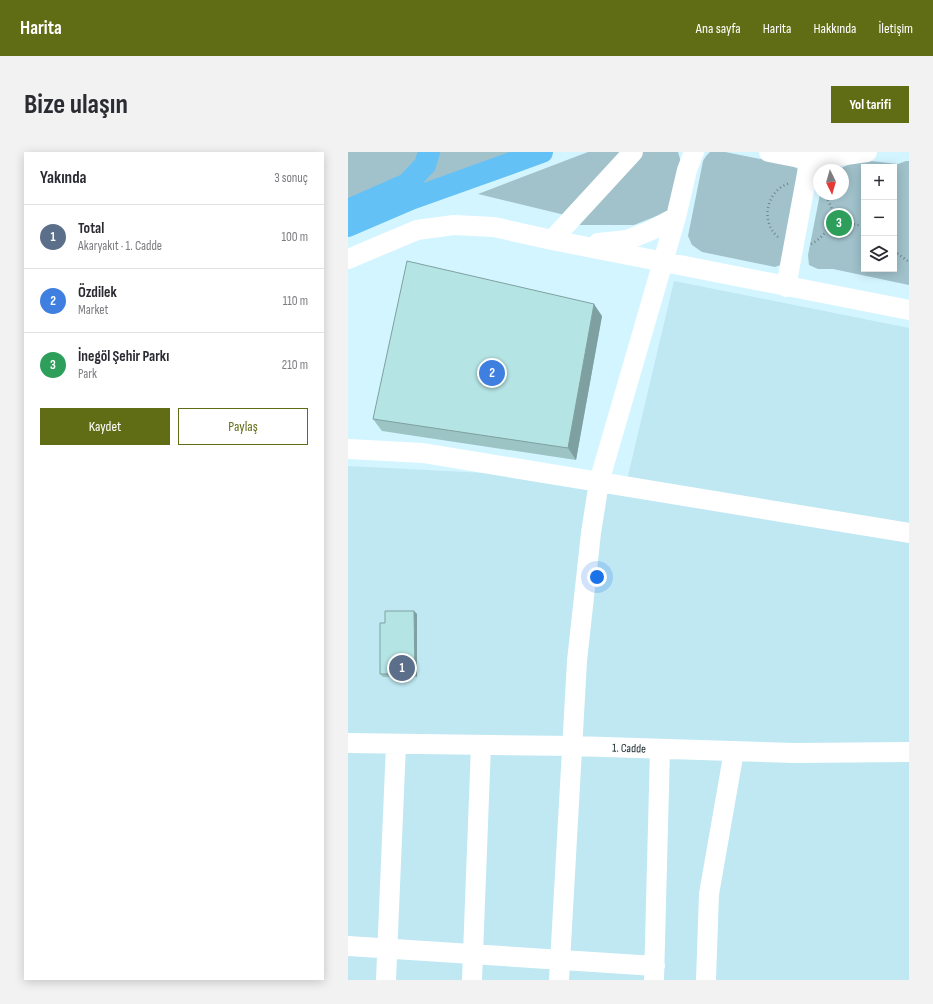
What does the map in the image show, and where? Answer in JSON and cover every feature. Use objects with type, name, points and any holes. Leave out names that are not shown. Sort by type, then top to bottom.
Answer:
[{"type":"highway","points":[[348,210],[407,184],[425,164],[429,152]]},
{"type":"highway","points":[[348,226],[411,199],[542,152]]},
{"type":"street","points":[[552,240],[632,152]]},
{"type":"street","points":[[559,980],[577,662],[591,533],[599,482],[676,217],[685,161],[694,152]]},
{"type":"street","points":[[769,152],[810,156],[867,152]]},
{"type":"street","points":[[786,287],[810,156]]},
{"type":"street","points":[[578,246],[627,240],[652,230],[676,217]]},
{"type":"street","points":[[348,259],[416,230],[454,226],[494,227],[578,246],[909,310]]},
{"type":"street","points":[[348,450],[423,453],[909,532]]},
{"type":"street","name":"1. Cadde","points":[[348,743],[573,746],[794,753],[909,752]]},
{"type":"street","points":[[386,980],[396,744]]},
{"type":"street","points":[[472,980],[481,745]]},
{"type":"street","points":[[348,946],[560,960],[654,973],[660,749]]},
{"type":"street","points":[[706,980],[709,894],[734,751]]},
{"type":"path","points":[[806,182],[786,184],[777,190],[771,198],[767,218],[770,227],[776,236],[784,242],[794,245],[810,244],[815,242],[824,234],[829,225],[832,212],[827,200]]},
{"type":"path","points":[[830,220],[861,225]]},
{"type":"path","points":[[897,253],[909,262]]},
{"type":"shaded area","points":[[674,281],[909,328],[909,980],[348,980],[348,466],[627,480]]},
{"type":"green space","points":[[348,152],[521,152],[348,226]]},
{"type":"green space","points":[[588,152],[622,152],[565,215],[478,194]]},
{"type":"green space","points":[[642,152],[678,152],[683,169],[674,209],[634,225],[574,225]]},
{"type":"green space","points":[[710,152],[725,152],[791,165],[798,169],[783,264],[775,267],[702,252],[692,245],[688,236],[703,161]]},
{"type":"green space","points":[[871,161],[898,164],[909,161],[909,285],[833,269],[818,269],[809,265],[808,255],[819,200],[849,200],[849,164]]},
{"type":"building","points":[[407,261],[594,304],[568,448],[373,419]]},
{"type":"building","points":[[385,611],[414,611],[415,674],[380,674],[380,623],[385,623]]},
{"type":"place","name":"İnegöl Şehir Parkı","points":[[839,223]]},
{"type":"place","name":"Özdilek","points":[[492,373]]},
{"type":"place","name":"Total","points":[[402,668]]}]
